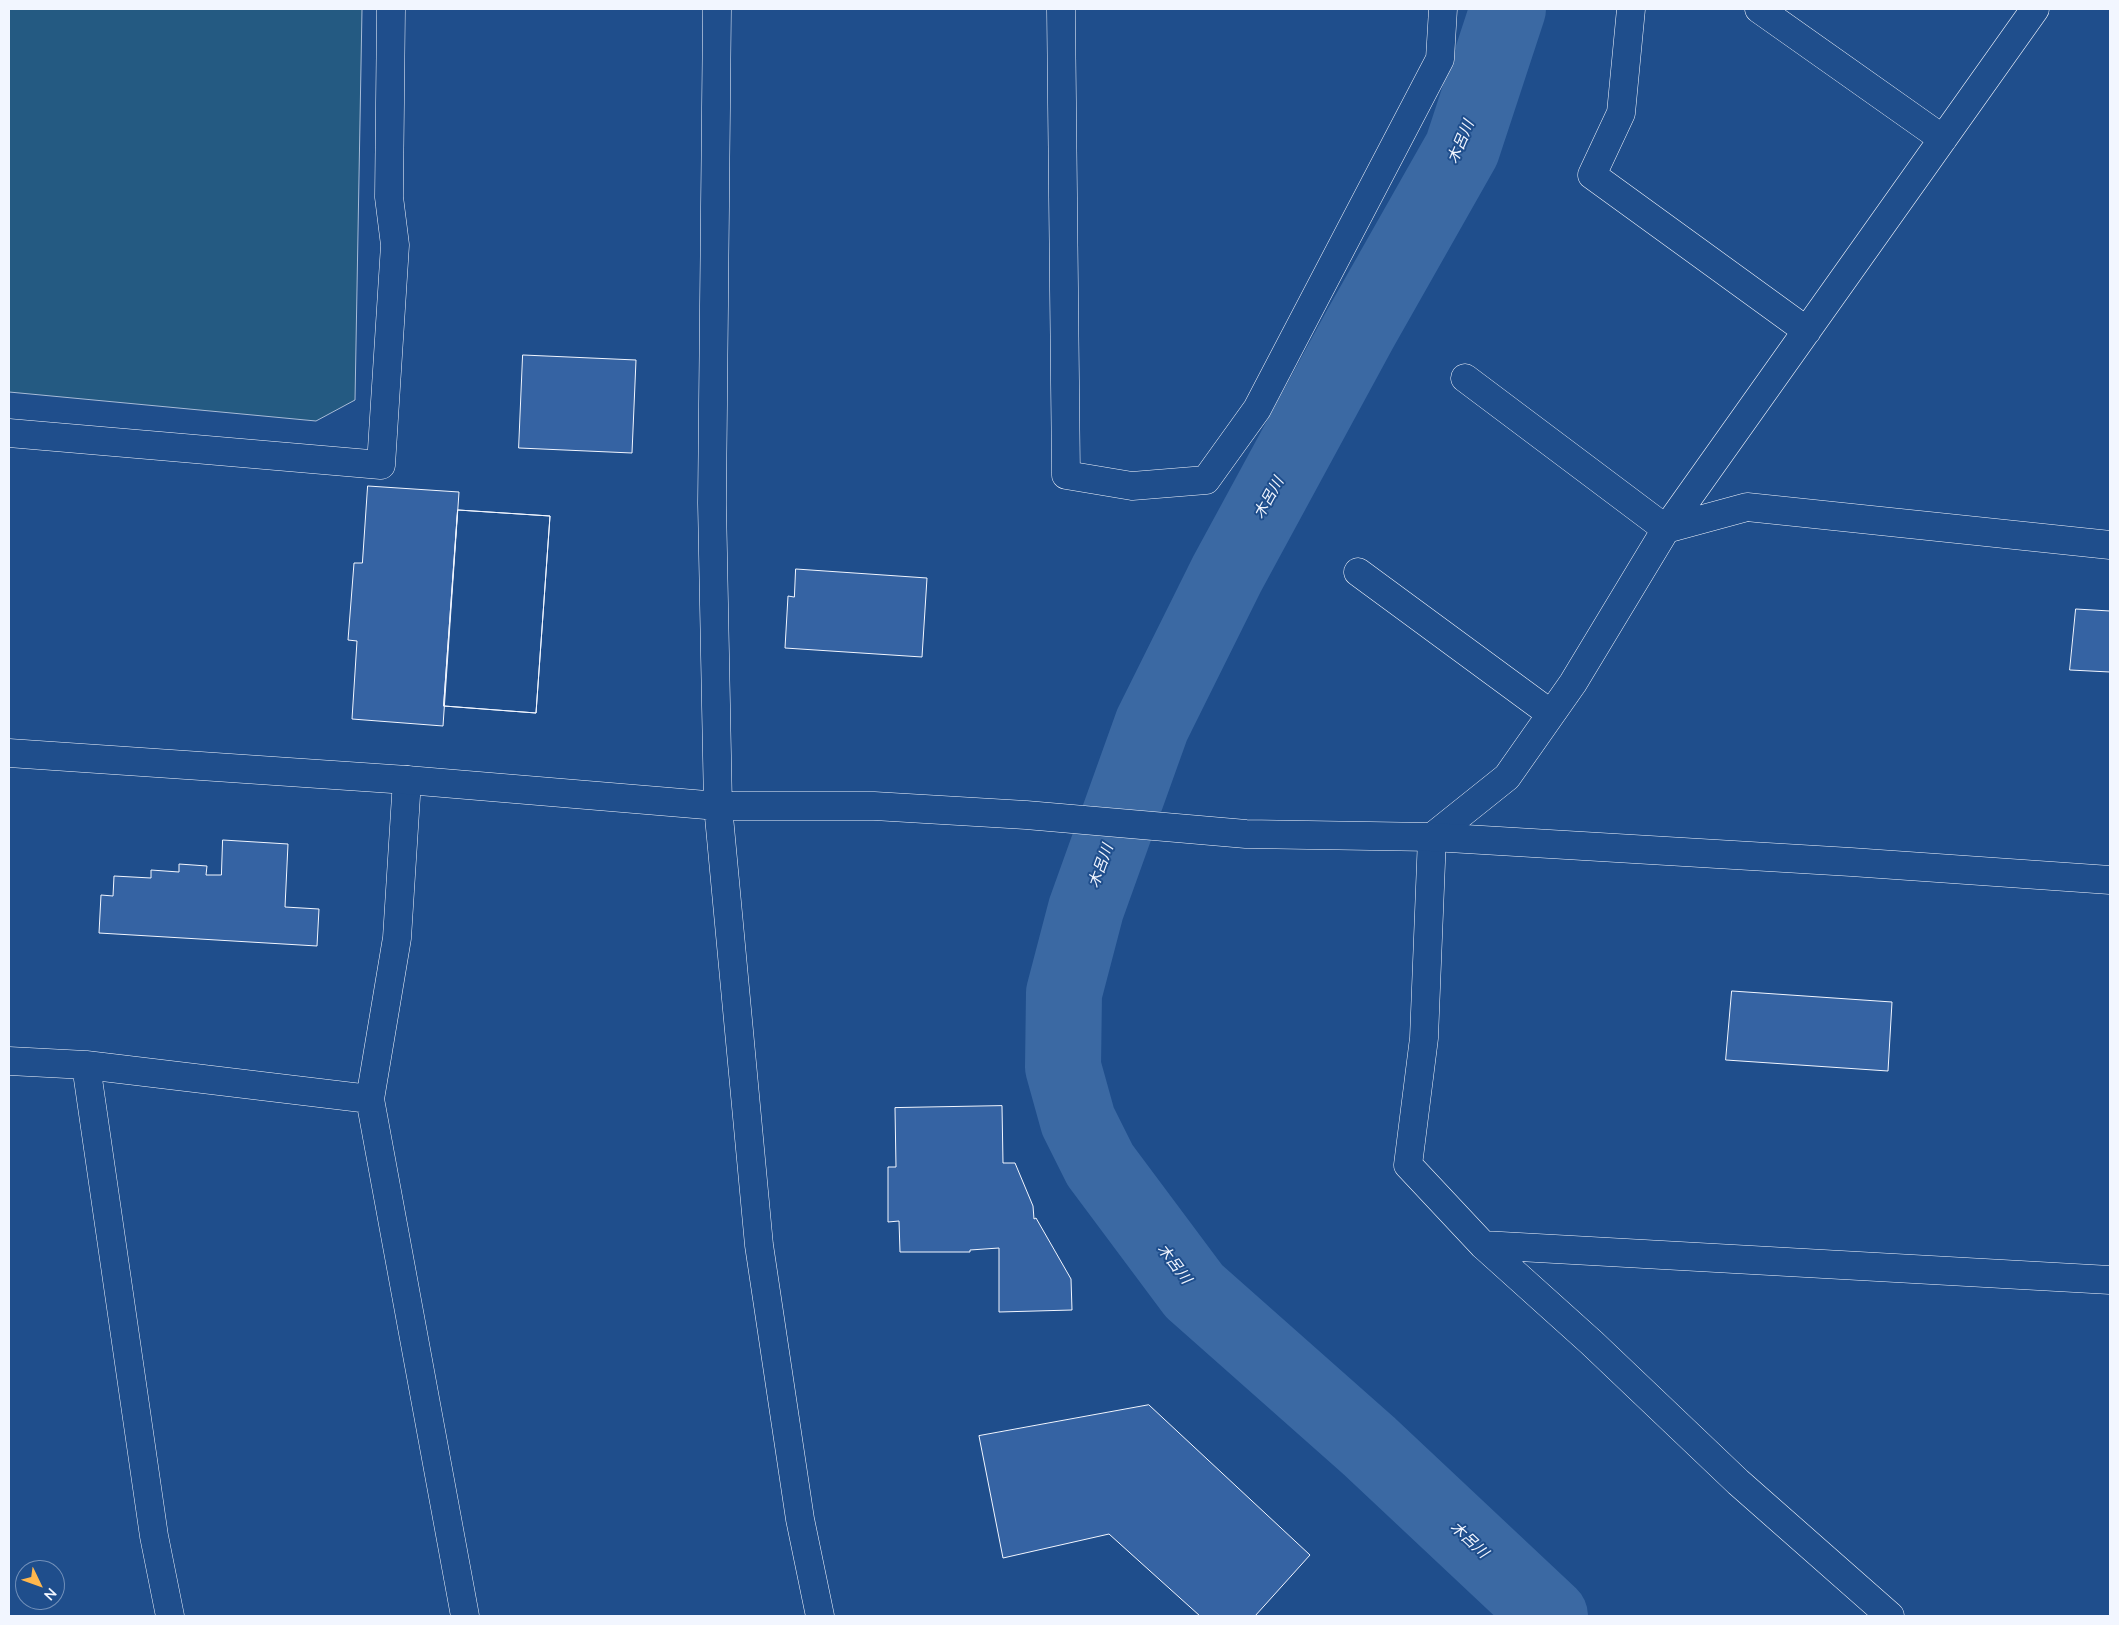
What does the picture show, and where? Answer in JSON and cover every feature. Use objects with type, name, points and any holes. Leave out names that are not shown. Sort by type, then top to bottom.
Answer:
[{"type":"street","points":[[9,433],[381,465],[395,245],[389,197],[391,9]]},
{"type":"street","points":[[717,9],[712,503],[718,806],[759,1245],[800,1519],[820,1616]]},
{"type":"street","points":[[1061,9],[1066,475],[1132,486],[1206,480],[1256,409],[1301,327],[1440,59],[1443,9]]},
{"type":"street","points":[[1631,9],[1621,114],[1592,175],[1807,331]]},
{"type":"street","points":[[1759,9],[1943,139]]},
{"type":"street","points":[[1890,1616],[1738,1482],[1592,1343],[1483,1245],[1408,1165],[1424,1038],[1432,837],[1507,777],[1573,683],[1666,529],[2035,9]]},
{"type":"street","points":[[1464,378],[1666,529]]},
{"type":"street","points":[[1666,529],[1747,507],[2110,546]]},
{"type":"street","points":[[1358,572],[1551,714]]},
{"type":"street","points":[[9,753],[407,780],[718,806],[874,806],[1026,815],[1246,834],[1432,837],[1851,862],[2110,880]]},
{"type":"street","points":[[407,780],[397,938],[370,1099],[462,1615]]},
{"type":"street","points":[[9,1061],[86,1065],[370,1099]]},
{"type":"street","points":[[86,1065],[154,1536],[170,1616]]},
{"type":"street","points":[[1483,1245],[2110,1280]]},
{"type":"shaded area","points":[[9,9],[362,9],[355,400],[316,421],[9,392]]},
{"type":"building","points":[[523,355],[636,360],[632,453],[519,448]]},
{"type":"building","points":[[368,486],[459,492],[443,726],[352,719],[357,641],[348,640],[354,563],[362,563]]},
{"type":"building","points":[[458,510],[550,516],[536,713],[444,706]]},
{"type":"building","points":[[458,510],[550,516],[536,713],[444,706]]},
{"type":"building","points":[[796,569],[927,578],[922,657],[785,648],[788,596],[794,597]]},
{"type":"building","points":[[2076,609],[2110,611],[2110,672],[2070,670]]},
{"type":"building","points":[[223,840],[288,844],[285,907],[319,909],[317,946],[99,933],[101,895],[113,896],[114,876],[151,878],[151,870],[179,872],[179,864],[207,866],[206,875],[221,875]]},
{"type":"building","points":[[1732,991],[1892,1002],[1888,1071],[1726,1060]]},
{"type":"building","points":[[1002,1106],[1003,1163],[1015,1163],[1033,1206],[1034,1219],[1036,1218],[1071,1279],[1072,1310],[999,1312],[999,1248],[970,1250],[970,1252],[900,1252],[899,1221],[888,1222],[888,1167],[896,1167],[895,1108]]},
{"type":"building","points":[[1149,1405],[1310,1555],[1255,1616],[1200,1616],[1109,1534],[1003,1558],[979,1436]]},
{"type":"waterway","name":"木呂川","points":[[1508,9],[1462,149],[1360,329],[1227,574],[1152,725],[1086,909],[1064,993],[1063,1067],[1078,1121],[1100,1165],[1194,1291],[1369,1446],[1550,1616]]}]
